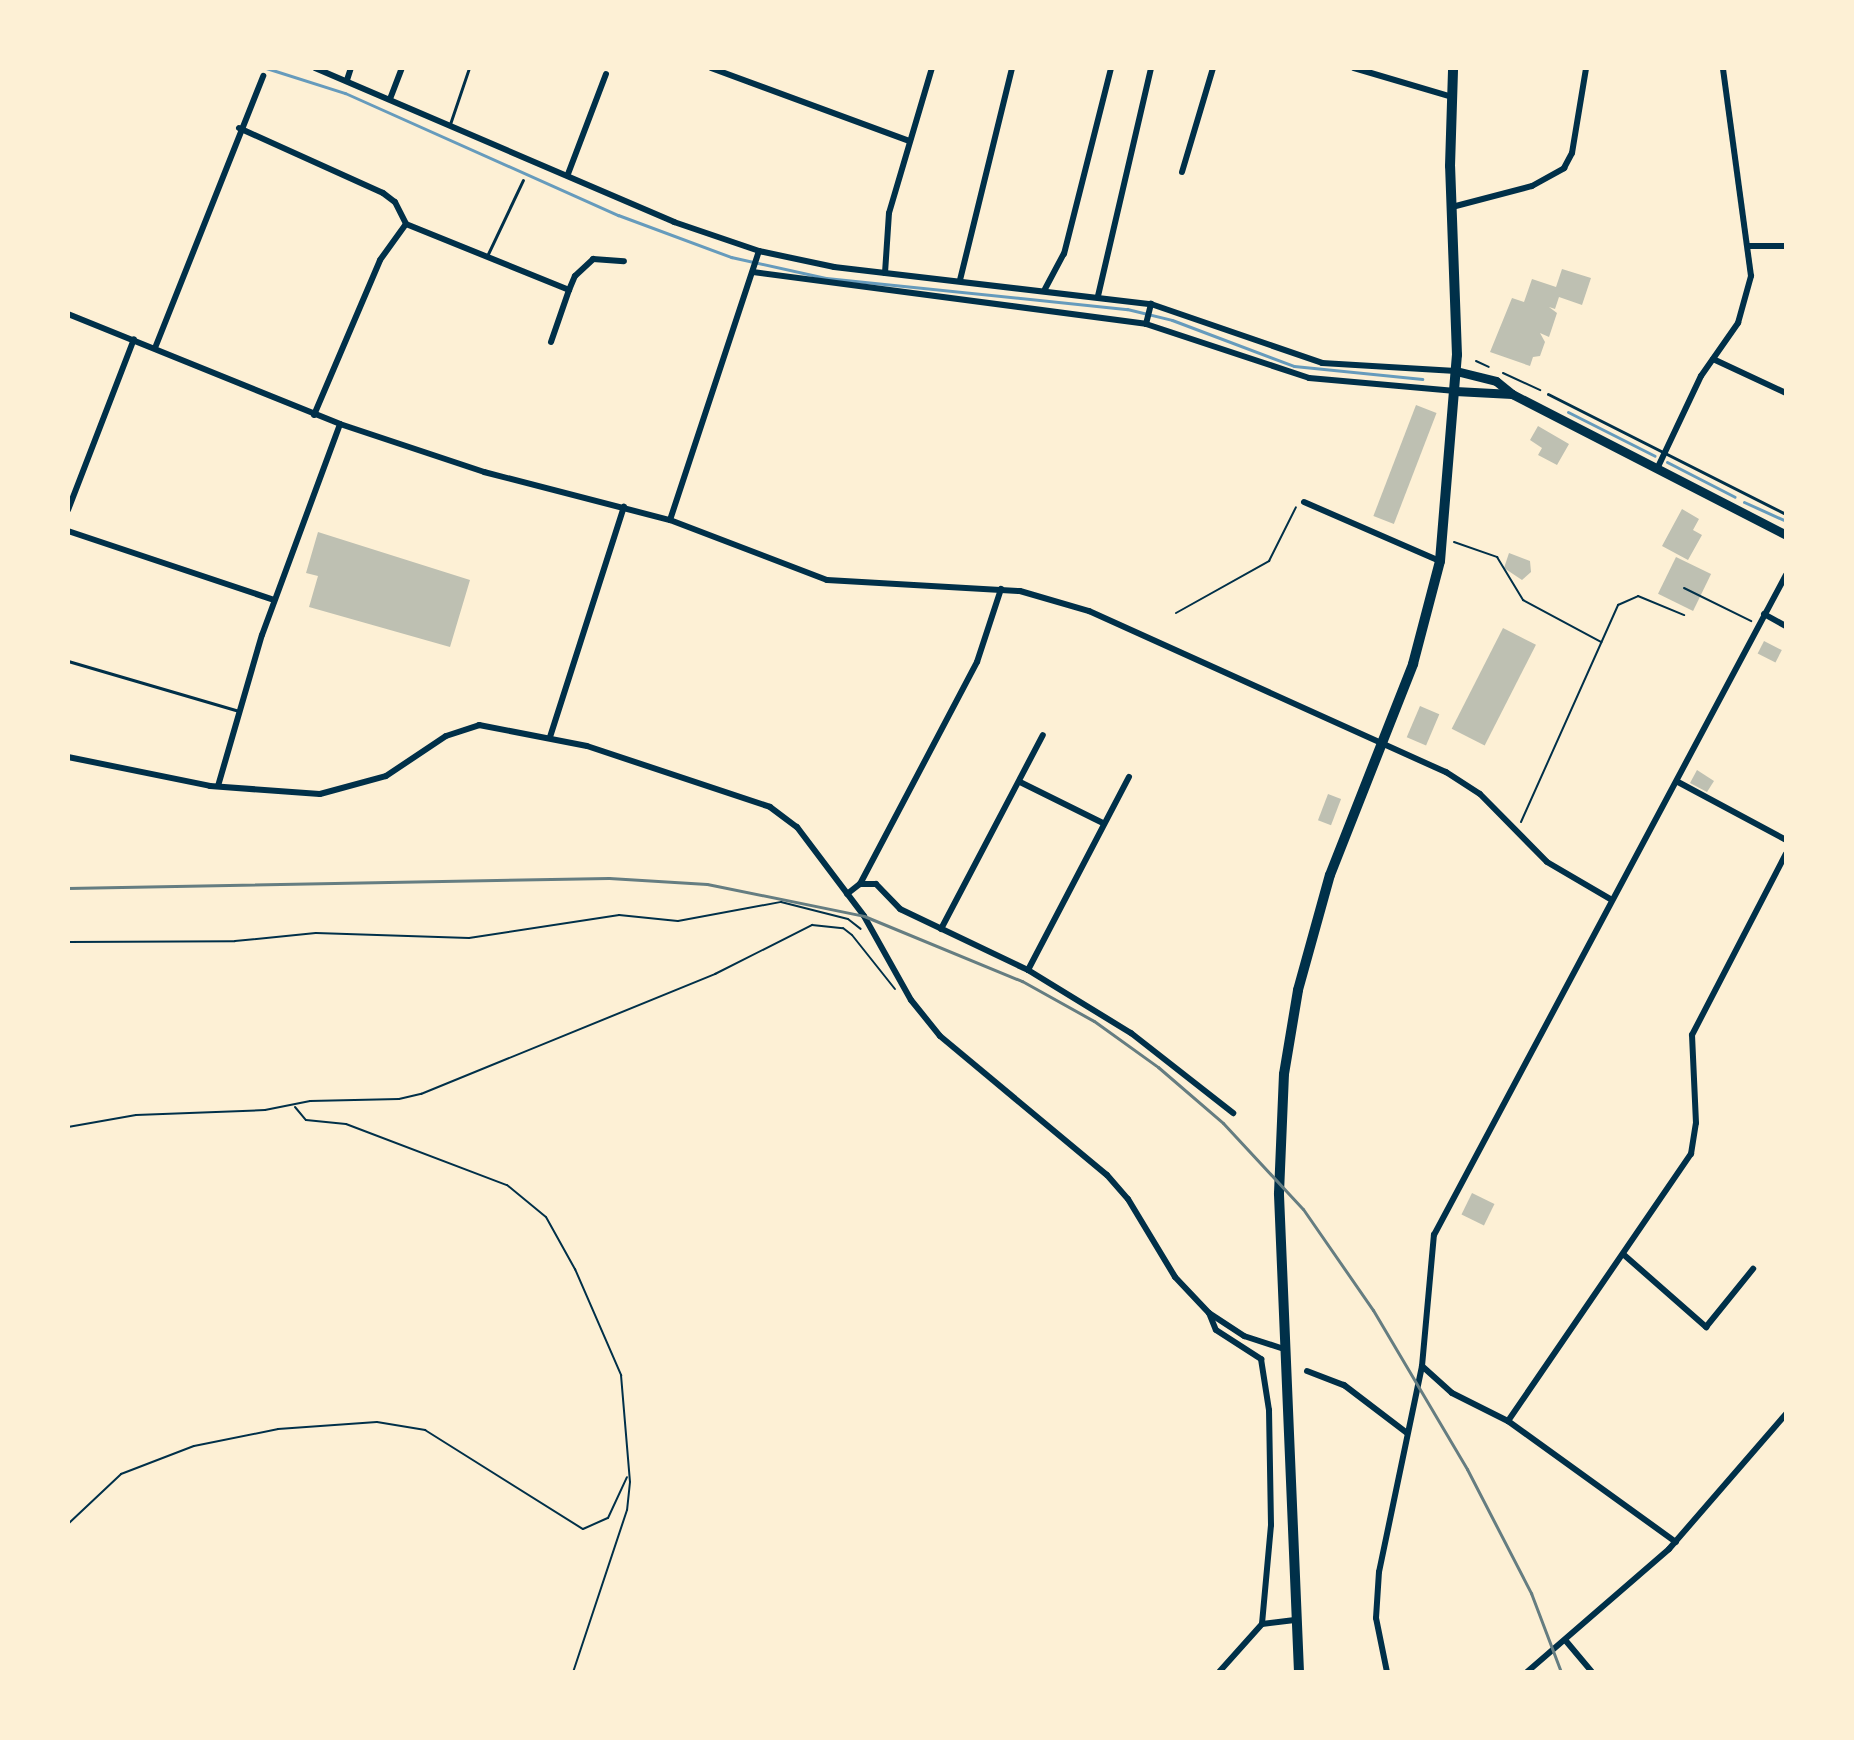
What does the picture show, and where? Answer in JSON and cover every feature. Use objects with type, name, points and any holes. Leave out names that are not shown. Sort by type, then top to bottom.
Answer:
[{"type":"main road","points":[[1299,1672],[1279,1181],[1290,1032],[1330,875],[1424,633],[1440,561],[1456,381],[1453,68]]},
{"type":"main road","points":[[1456,381],[1496,381],[1512,394],[1786,535]]},
{"type":"main road","points":[[1456,381],[1512,394]]},
{"type":"street","points":[[315,68],[674,222],[758,254],[885,273],[1098,296],[1150,306],[1303,359],[1456,381]]},
{"type":"street","points":[[347,80],[351,68]]},
{"type":"street","points":[[390,99],[402,68]]},
{"type":"street","points":[[711,68],[909,141]]},
{"type":"street","points":[[739,77],[742,68]]},
{"type":"street","points":[[885,273],[889,213],[932,68]]},
{"type":"street","points":[[960,280],[1012,68]]},
{"type":"street","points":[[1045,289],[1064,254],[1111,68]]},
{"type":"street","points":[[1098,296],[1151,68]]},
{"type":"street","points":[[1182,172],[1213,68]]},
{"type":"street","points":[[1354,68],[1452,97]]},
{"type":"street","points":[[1452,207],[1532,186],[1564,168],[1572,153],[1586,68]]},
{"type":"street","points":[[1657,469],[1745,303],[1748,246],[1723,68]]},
{"type":"street","points":[[568,174],[606,74]]},
{"type":"street","points":[[155,348],[239,128],[263,76]]},
{"type":"street","points":[[239,128],[383,193],[395,202],[406,224],[569,290]]},
{"type":"street","points":[[314,415],[380,260],[406,224]]},
{"type":"street","points":[[1748,246],[1786,246]]},
{"type":"street","points":[[670,520],[758,254]]},
{"type":"street","points":[[551,342],[569,290],[593,259],[624,261]]},
{"type":"street","points":[[754,270],[1147,321],[1309,378],[1456,381]]},
{"type":"street","points":[[1147,321],[1150,306]]},
{"type":"street","points":[[68,314],[314,415],[484,472],[670,520],[827,580],[1001,589],[1044,595],[1124,624],[1383,740],[1480,794],[1547,862],[1612,900]]},
{"type":"street","points":[[68,510],[134,339]]},
{"type":"street","points":[[1713,359],[1786,393]]},
{"type":"street","points":[[218,786],[274,600],[340,424]]},
{"type":"street","points":[[1304,502],[1440,561]]},
{"type":"street","points":[[550,737],[624,507]]},
{"type":"street","points":[[68,531],[274,600]]},
{"type":"street","points":[[1387,1672],[1377,1596],[1422,1366],[1429,1261],[1441,1215],[1678,782],[1786,575]]},
{"type":"street","points":[[847,894],[860,884],[977,662],[1001,589]]},
{"type":"street","points":[[1764,614],[1786,626]]},
{"type":"street","points":[[68,757],[218,786],[341,791],[386,776],[461,729],[503,727],[550,737],[713,784],[770,807],[797,827],[847,894],[874,931],[903,985],[940,1036],[1107,1175],[1128,1199],[1175,1277],[1209,1313],[1244,1336],[1284,1349]]},
{"type":"street","points":[[941,929],[1043,735]]},
{"type":"street","points":[[1028,970],[1129,777]]},
{"type":"street","points":[[1020,782],[1103,823]]},
{"type":"street","points":[[1678,782],[1786,840]]},
{"type":"street","points":[[1508,1421],[1691,1154],[1696,1123],[1692,1035],[1786,854]]},
{"type":"street","points":[[860,884],[876,884],[900,909],[1028,970],[1131,1033],[1233,1113]]},
{"type":"street","points":[[1623,1254],[1706,1327],[1753,1269]]},
{"type":"street","points":[[1209,1313],[1216,1330],[1266,1365],[1271,1525],[1262,1624],[1219,1672]]},
{"type":"street","points":[[1422,1366],[1452,1393],[1508,1421],[1676,1542]]},
{"type":"street","points":[[1307,1371],[1344,1385],[1407,1433]]},
{"type":"street","points":[[1527,1672],[1676,1542],[1786,1414]]},
{"type":"street","points":[[1262,1624],[1297,1620]]},
{"type":"street","points":[[1566,1641],[1592,1672]]},
{"type":"lane","points":[[450,124],[469,68]]},
{"type":"lane","points":[[487,256],[523,180]]},
{"type":"lane","points":[[1548,394],[1786,514]]},
{"type":"lane","points":[[68,661],[239,711]]},
{"type":"path","points":[[1476,361],[1548,394]]},
{"type":"path","points":[[1176,613],[1269,561],[1295,508],[1304,502]]},
{"type":"path","points":[[1454,542],[1497,557],[1523,600],[1602,643]]},
{"type":"path","points":[[1684,588],[1758,625]]},
{"type":"path","points":[[1515,828],[1622,600],[1642,597],[1684,615]]},
{"type":"path","points":[[68,942],[235,941],[316,933],[469,938],[619,915],[678,921],[781,902],[874,931]]},
{"type":"path","points":[[68,1127],[136,1115],[295,1107],[310,1101],[399,1099],[421,1094],[715,974],[812,925],[843,928],[892,991],[903,985]]},
{"type":"path","points":[[295,1107],[306,1120],[346,1124],[507,1185],[546,1217],[575,1269],[621,1375],[628,1475],[627,1510],[573,1672]]},
{"type":"path","points":[[68,1524],[121,1474],[194,1446],[278,1429],[377,1422],[425,1430],[583,1529],[608,1518],[628,1475]]},
{"type":"building","points":[[1562,269],[1591,278],[1582,305],[1559,297],[1555,309],[1549,307],[1557,313],[1549,337],[1540,333],[1545,342],[1540,356],[1533,357],[1530,366],[1490,352],[1512,298],[1524,302],[1532,279],[1556,287]]},
{"type":"building","points":[[1416,405],[1437,413],[1394,524],[1373,516]]},
{"type":"building","points":[[1538,426],[1569,444],[1557,465],[1538,455],[1542,448],[1530,440]]},
{"type":"building","points":[[1682,509],[1699,519],[1693,530],[1702,535],[1688,560],[1662,546]]},
{"type":"building","points":[[318,532],[470,580],[450,647],[309,607],[318,576],[306,573]]},
{"type":"building","points":[[1509,553],[1530,561],[1531,572],[1522,580],[1504,568]]},
{"type":"building","points":[[1676,557],[1711,574],[1693,611],[1658,594]]},
{"type":"building","points":[[1503,628],[1536,645],[1485,745],[1452,729]]},
{"type":"building","points":[[1764,641],[1782,650],[1775,663],[1758,653]]},
{"type":"building","points":[[1420,706],[1439,714],[1426,746],[1407,737]]},
{"type":"building","points":[[1697,770],[1714,781],[1707,792],[1690,783]]},
{"type":"building","points":[[1328,794],[1341,799],[1331,825],[1318,820]]},
{"type":"building","points":[[1472,1193],[1494,1204],[1484,1226],[1461,1215]]},
{"type":"waterway","points":[[266,68],[345,93],[618,215],[731,257],[826,278],[1127,309],[1172,320],[1294,366],[1422,379]]},
{"type":"waterway","points":[[1568,412],[1655,456]]},
{"type":"waterway","points":[[1667,462],[1735,497]]},
{"type":"waterway","points":[[1744,502],[1786,521]]},
{"type":"railway","points":[[68,888],[609,878],[707,884],[864,916],[1022,981],[1094,1021],[1158,1067],[1223,1123],[1303,1209],[1373,1310],[1467,1469],[1531,1593],[1561,1672]]}]
